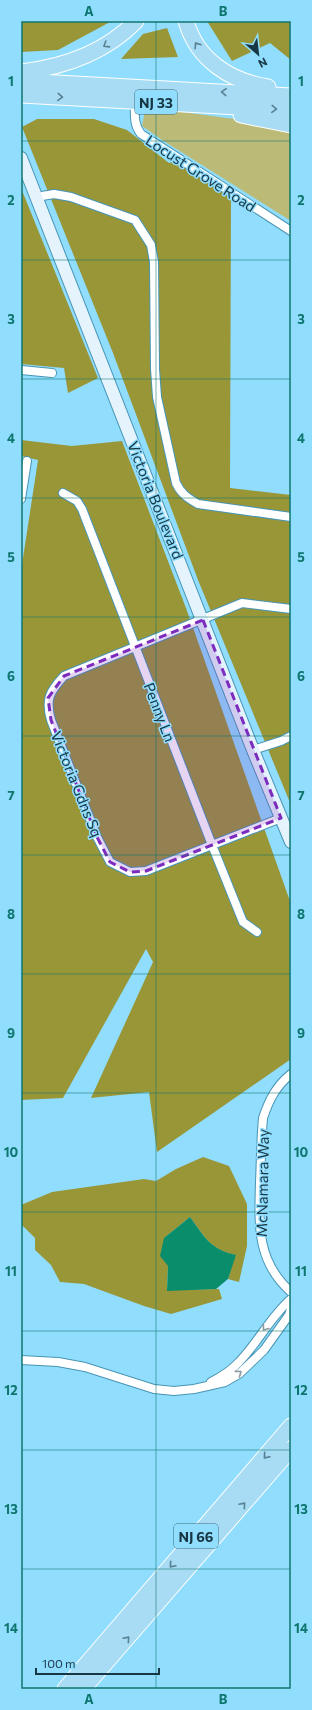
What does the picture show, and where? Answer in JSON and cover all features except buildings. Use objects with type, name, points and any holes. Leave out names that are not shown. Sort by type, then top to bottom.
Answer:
[{"type":"highway","points":[[21,72],[55,66],[79,58],[114,39],[136,21]]},
{"type":"highway","points":[[186,21],[196,44],[207,59],[222,71],[250,83],[291,91]]},
{"type":"highway","name":"NJ 33","points":[[21,81],[291,96]]},
{"type":"highway","name":"NJ 33","points":[[21,95],[291,110]]},
{"type":"highway","points":[[173,103],[257,118],[291,126]]},
{"type":"highway","name":"NJ 66","points":[[65,1689],[291,1426]]},
{"type":"highway","name":"NJ 66","points":[[83,1689],[291,1449]]},
{"type":"street","name":"Locust Grove Road","points":[[134,101],[135,124],[136,128],[141,134],[291,231]]},
{"type":"street","name":"Victoria Boulevard","points":[[21,158],[253,750],[291,842]]},
{"type":"street","points":[[36,197],[54,194],[71,197],[135,220],[151,245],[154,262],[155,369],[157,397],[176,483],[180,491],[188,499],[198,504],[291,517]]},
{"type":"street","points":[[21,370],[52,373]]},
{"type":"street","points":[[21,499],[27,461]]},
{"type":"street","name":"Penny Ln","points":[[63,492],[77,501],[82,509],[134,648],[243,922],[257,932]]},
{"type":"street","name":"Victoria Gdns Sq","points":[[281,818],[146,871],[130,872],[110,862],[97,837],[51,720],[48,710],[48,698],[55,686],[64,676],[242,603],[291,609]]},
{"type":"street","points":[[253,750],[281,741],[291,736]]},
{"type":"street","name":"McNamara Way","points":[[291,1074],[274,1091],[268,1103],[264,1118],[259,1216],[260,1240],[266,1258],[277,1277],[291,1292]]},
{"type":"street","points":[[203,1387],[239,1363],[280,1309],[291,1299]]},
{"type":"street","points":[[21,1360],[58,1362],[85,1367],[109,1374],[143,1387],[164,1391],[184,1391],[225,1382],[239,1374],[252,1364],[272,1340],[289,1315],[291,1309]]},
{"type":"highlighted area","points":[[203,620],[281,818],[146,871],[130,872],[110,862],[97,837],[51,720],[48,698],[64,676]]},
{"type":"shaded area","points":[[21,21],[112,21],[58,50],[21,52]]},
{"type":"shaded area","points":[[207,21],[291,21],[291,60],[270,43],[232,61]]},
{"type":"shaded area","points":[[167,28],[178,57],[121,59],[143,34]]},
{"type":"shaded area","points":[[145,111],[182,112],[250,121],[291,131],[291,221],[142,126]]},
{"type":"shaded area","points":[[37,119],[94,119],[127,130],[169,163],[180,159],[231,192],[230,488],[291,495],[291,805],[198,580],[113,353],[22,127]]},
{"type":"shaded area","points":[[21,188],[98,378],[68,393],[64,368],[21,364]]},
{"type":"shaded area","points":[[21,440],[72,446],[122,441],[186,608],[291,904],[291,1059],[157,1152],[149,1092],[91,1098],[153,962],[146,949],[63,1098],[21,1100],[21,571],[38,460],[21,456]]},
{"type":"shaded area","points":[[203,1157],[229,1166],[247,1204],[247,1246],[239,1282],[228,1279],[235,1255],[213,1246],[190,1217],[164,1238],[168,1266],[167,1290],[219,1289],[222,1299],[171,1314],[144,1306],[84,1284],[60,1282],[51,1265],[35,1250],[35,1238],[21,1224],[21,1205],[52,1192],[144,1179],[156,1181],[176,1169]]},
{"type":"shaded area","points":[[190,1217],[208,1241],[214,1246],[236,1255],[228,1279],[216,1289],[167,1291],[168,1266],[160,1256],[164,1238]]}]
